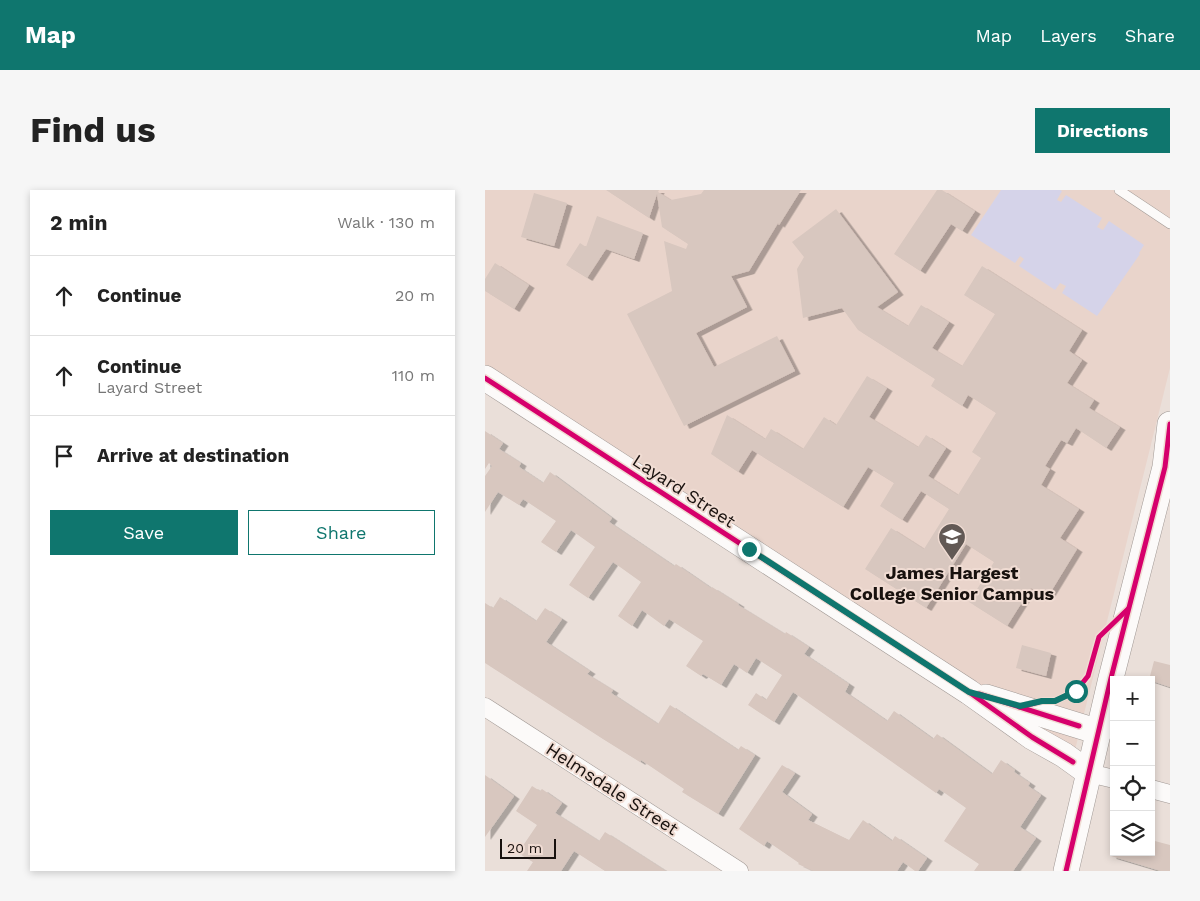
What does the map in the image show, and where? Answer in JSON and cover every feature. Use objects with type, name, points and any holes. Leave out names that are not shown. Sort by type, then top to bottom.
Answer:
[{"type":"street","name":"Layard Street","points":[[485,378],[969,692],[1032,737],[1064,755],[1089,773],[1110,778]]},
{"type":"street","points":[[1066,871],[1167,460],[1170,424]]},
{"type":"street","name":"Layard Street","points":[[969,692],[1099,732]]},
{"type":"street","name":"Helmsdale Street","points":[[485,707],[739,871]]},
{"type":"street","points":[[1155,790],[1170,794]]},
{"type":"lane","points":[[1119,190],[1170,224]]},
{"type":"shaded area","name":"James Hargest College Senior Campus","points":[[485,190],[1170,190],[1170,368],[1074,754],[485,366]]},
{"type":"shaded area","points":[[1001,190],[1060,190],[1062,191],[1057,200],[1061,202],[1066,195],[1102,218],[1097,227],[1103,230],[1109,221],[1144,245],[1140,254],[1097,316],[1062,293],[1066,286],[1060,283],[1055,290],[1019,266],[1024,259],[1020,256],[1015,263],[971,235]]},
{"type":"building","points":[[606,190],[659,190],[658,192],[671,200],[701,194],[704,190],[801,190],[779,225],[778,223],[749,271],[731,276],[747,307],[696,333],[714,367],[777,336],[795,371],[684,426],[627,314],[672,291],[664,241],[686,249],[688,244],[662,227],[657,194],[649,218]]},
{"type":"building","points":[[937,190],[942,190],[975,211],[962,231],[951,224],[920,271],[894,254]]},
{"type":"building","points":[[534,193],[567,203],[554,246],[521,237]]},
{"type":"building","points":[[836,209],[898,292],[877,307],[908,326],[921,305],[949,322],[932,348],[962,366],[995,314],[964,295],[982,266],[1082,330],[1069,351],[1082,360],[1067,383],[1094,400],[1089,408],[1120,427],[1106,448],[1076,428],[1067,443],[1061,440],[1045,466],[1050,469],[1041,485],[1079,509],[1060,538],[1077,549],[1047,598],[1031,588],[1007,626],[969,602],[994,562],[966,544],[926,608],[865,569],[891,528],[924,549],[949,509],[921,491],[902,520],[880,506],[894,483],[868,467],[843,507],[752,450],[738,472],[711,454],[727,415],[765,439],[771,429],[803,449],[824,417],[836,425],[867,376],[887,388],[869,417],[918,447],[926,435],[946,448],[928,476],[958,495],[981,458],[972,452],[996,413],[968,395],[962,406],[931,386],[935,379],[858,330],[842,308],[803,318],[797,269],[804,257],[792,242]]},
{"type":"building","points":[[597,216],[643,233],[634,259],[606,249],[587,278],[566,265],[580,243],[586,247]]},
{"type":"building","points":[[495,263],[529,285],[514,309],[485,291],[485,279]]},
{"type":"building","points":[[485,431],[503,443],[499,449],[521,463],[519,467],[543,483],[550,472],[612,518],[609,522],[674,566],[676,564],[738,605],[809,647],[804,654],[849,684],[845,692],[887,721],[894,711],[933,739],[937,734],[992,774],[1001,760],[1015,770],[1014,772],[1030,783],[1028,786],[1041,795],[1020,827],[1036,838],[1013,871],[974,871],[979,864],[944,841],[966,808],[939,789],[936,793],[793,692],[774,722],[748,705],[756,693],[766,700],[782,675],[756,658],[747,673],[734,664],[721,685],[703,674],[701,676],[686,666],[703,641],[669,619],[664,626],[642,610],[632,626],[618,616],[641,582],[613,562],[588,598],[569,585],[595,547],[571,530],[556,552],[541,542],[556,521],[523,499],[519,505],[498,492],[485,512],[485,476],[492,466],[489,463],[485,469]]},
{"type":"building","points":[[500,597],[536,621],[545,608],[562,619],[546,642],[590,671],[587,674],[613,690],[611,693],[658,724],[670,705],[738,750],[741,746],[755,755],[718,814],[682,792],[684,789],[641,760],[640,762],[485,663],[485,603],[493,608]]},
{"type":"building","points":[[1022,645],[1051,653],[1046,676],[1016,668]]},
{"type":"building","points":[[1154,661],[1170,665],[1170,687],[1155,682],[1155,676],[1150,676]]},
{"type":"building","points":[[782,765],[795,773],[782,792],[812,814],[808,820],[849,840],[863,820],[892,841],[895,836],[927,858],[918,871],[915,871],[903,862],[897,871],[813,871],[798,864],[767,841],[764,846],[739,829]]},
{"type":"building","points":[[485,775],[514,796],[485,837]]},
{"type":"building","points":[[532,786],[540,791],[542,789],[562,803],[555,813],[599,841],[605,832],[666,871],[605,871],[574,851],[561,871],[527,871],[533,862],[518,853],[537,825],[516,811]]},
{"type":"building","points":[[1155,841],[1170,845],[1170,871],[1161,871],[1111,856],[1155,856]]},
{"type":"cycle path","points":[[485,378],[969,692],[1032,737],[1073,762]]},
{"type":"cycle path","points":[[1066,871],[1111,678],[1165,467],[1170,424]]},
{"type":"cycle path","points":[[1020,707],[1042,701],[1055,701],[1076,691],[1088,676],[1099,637],[1128,609]]},
{"type":"cycle path","points":[[979,694],[1079,726]]},
{"type":"place","name":"James Hargest College Senior Campus","points":[[952,561]]},
{"type":"route","points":[[749,549],[969,692],[1020,706],[1063,699],[1076,691]]}]
